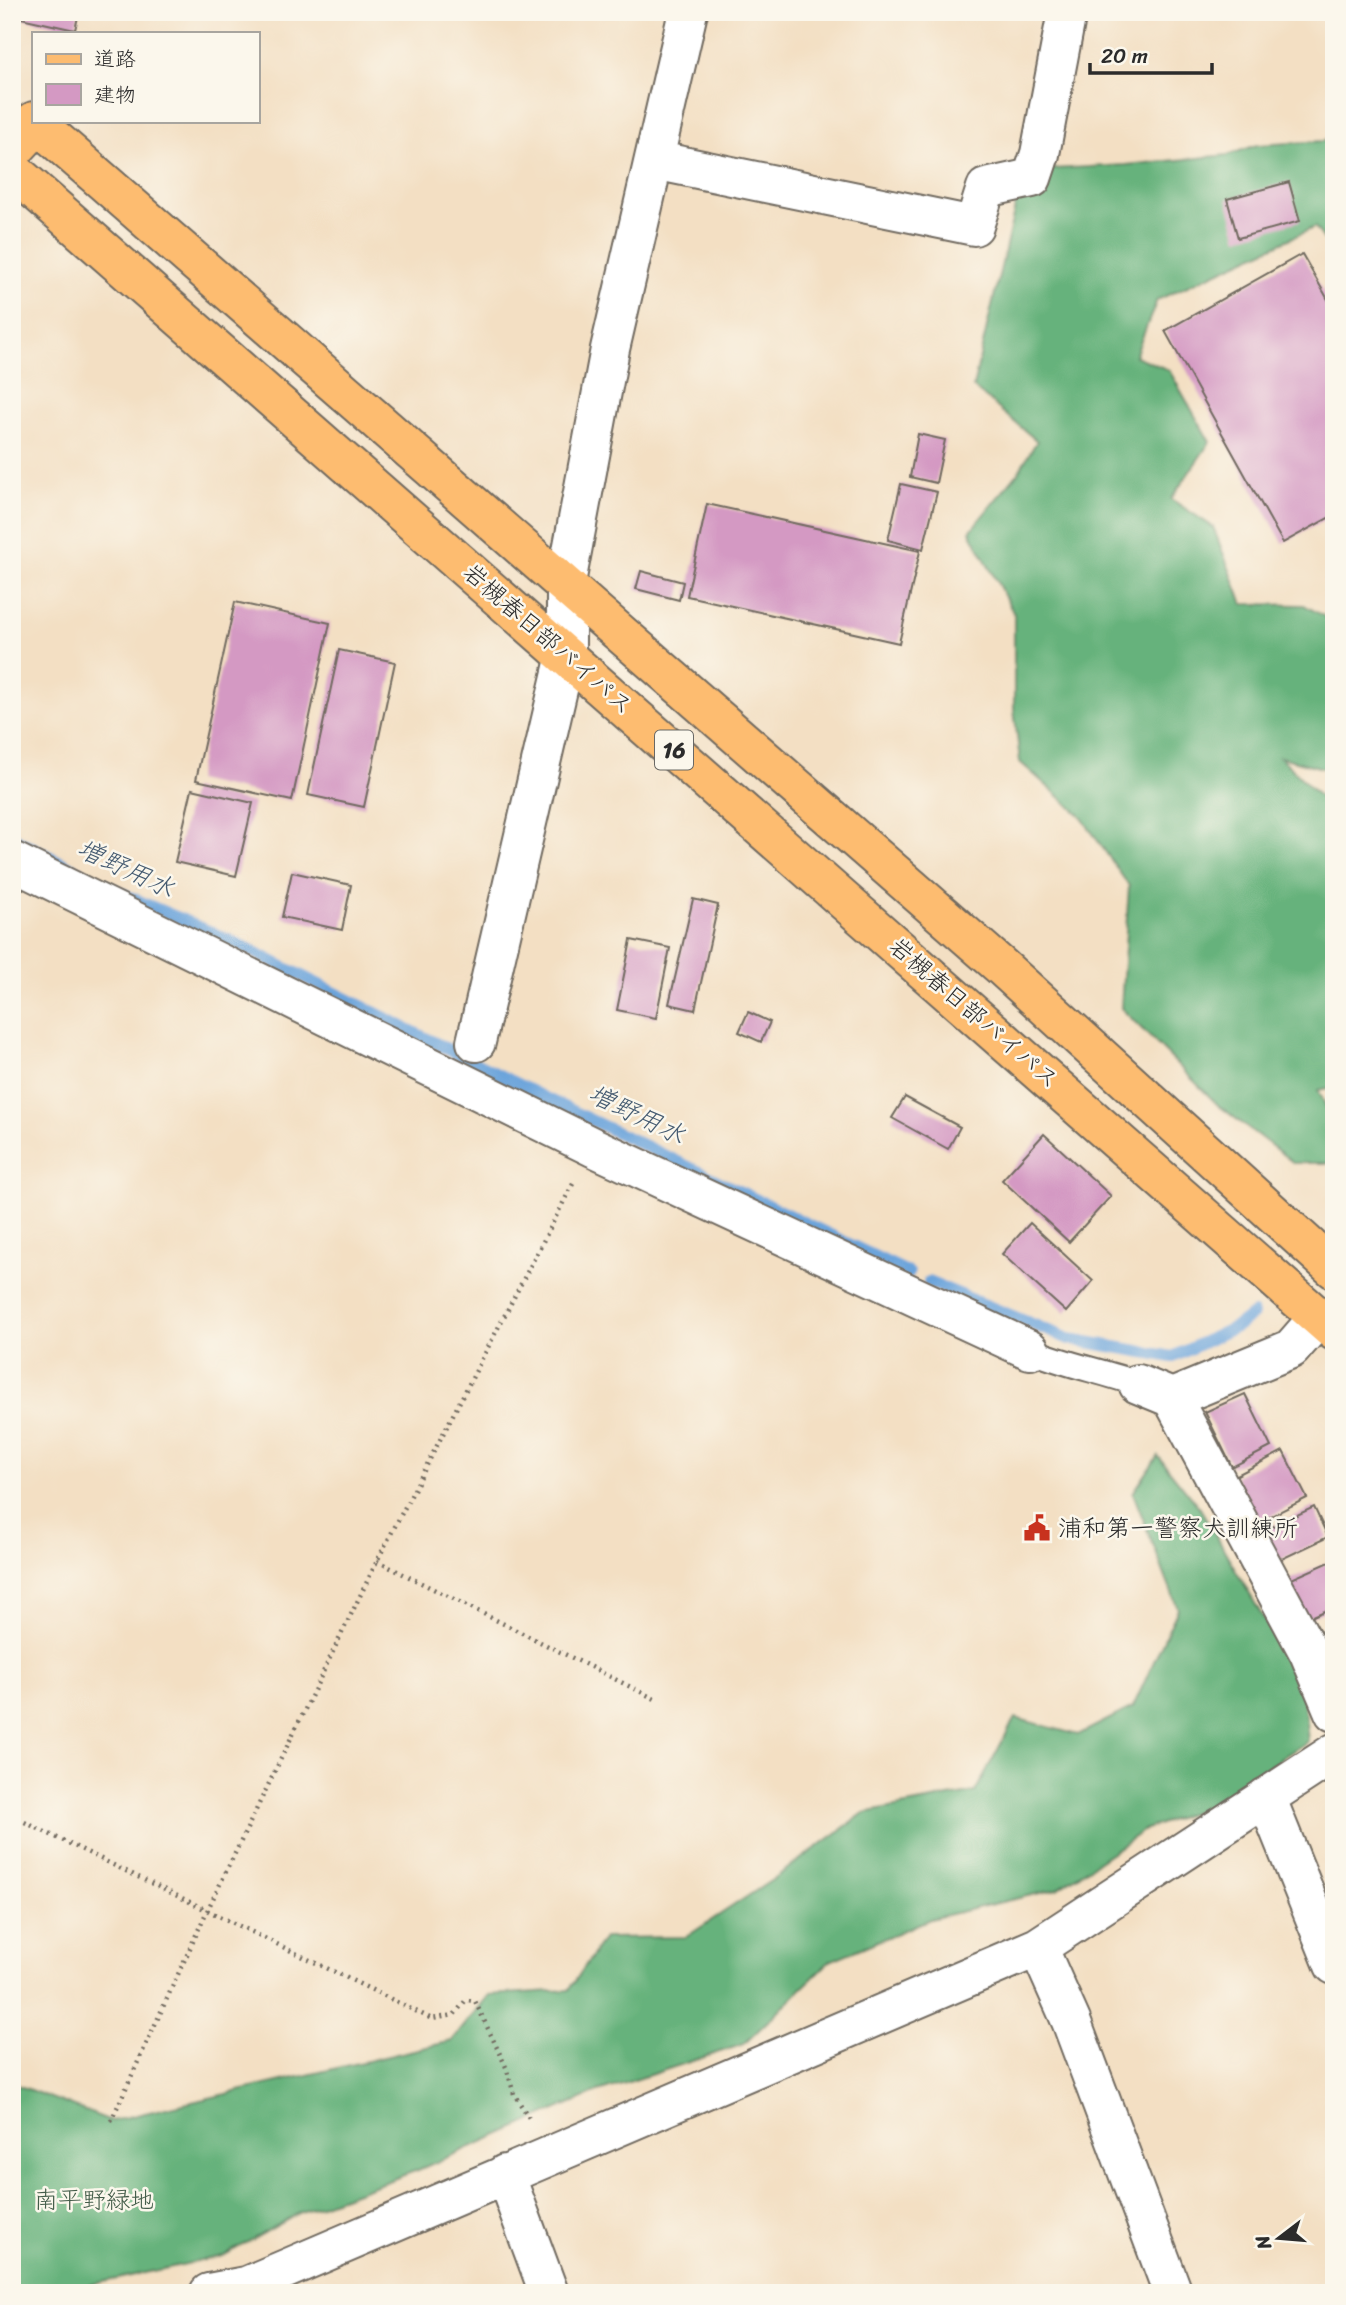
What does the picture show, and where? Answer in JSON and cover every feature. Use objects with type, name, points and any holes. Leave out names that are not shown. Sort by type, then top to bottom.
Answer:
[{"type":"main road","points":[[12,152],[29,116]]},
{"type":"main road","name":"岩槻春日部バイパス","points":[[36,122],[1002,967],[1334,1269]]},
{"type":"main road","name":"岩槻春日部バイパス","points":[[12,170],[1326,1324]]},
{"type":"street","points":[[476,1042],[566,655],[566,583],[610,349],[688,12]]},
{"type":"street","points":[[654,160],[974,226],[986,188],[1032,178],[1040,154],[1067,12]]},
{"type":"street","points":[[12,861],[593,1147],[1030,1350]]},
{"type":"street","points":[[1326,1324],[1291,1349],[1155,1391],[1321,1646],[1334,1712]]},
{"type":"street","points":[[209,2293],[247,2289],[505,2175],[1038,1947],[1334,1753]]},
{"type":"street","points":[[1266,1797],[1334,1965]]},
{"type":"street","points":[[1038,1947],[1071,2021],[1173,2293]]},
{"type":"street","points":[[505,2175],[550,2293]]},
{"type":"lane","points":[[1030,1350],[1069,1366],[1108,1373],[1155,1391]]},
{"type":"path","points":[[111,2121],[207,1911],[377,1561],[593,1147]]},
{"type":"path","points":[[377,1561],[655,1699]]},
{"type":"path","points":[[12,1816],[432,2019],[454,2015],[466,2000],[475,2001],[506,2067],[514,2094],[534,2127],[545,2158]]},
{"type":"green space","points":[[1334,137],[1334,253],[1315,227],[1157,300],[1135,356],[1169,370],[1210,442],[1171,499],[1213,527],[1243,604],[1304,605],[1334,622],[1334,771],[1280,757],[1334,811],[1334,921],[1329,922],[1334,928],[1334,1087],[1318,1090],[1330,1117],[1333,1142],[1329,1163],[1294,1163],[1218,1105],[1121,1008],[1129,886],[1080,815],[1020,762],[1014,709],[1014,614],[970,531],[1017,474],[1037,441],[973,387],[1016,203],[1052,169],[1228,155],[1257,145],[1324,141]]},
{"type":"green space","name":"南平野緑地","points":[[1158,1456],[1200,1508],[1279,1645],[1304,1703],[1308,1741],[1204,1808],[1146,1829],[1057,1889],[930,1919],[830,1961],[744,2044],[595,2093],[418,2170],[301,2212],[223,2256],[52,2293],[12,2293],[12,2083],[111,2121],[452,2041],[489,1995],[569,1990],[604,1938],[686,1937],[772,1880],[864,1813],[975,1792],[1015,1718],[1078,1735],[1133,1707],[1178,1609],[1133,1493]]},
{"type":"building","points":[[12,12],[79,12],[75,30],[12,16]]},
{"type":"building","points":[[1289,182],[1300,221],[1238,238],[1227,199]]},
{"type":"building","points":[[1302,254],[1334,310],[1334,515],[1283,543],[1165,331]]},
{"type":"building","points":[[918,434],[945,440],[936,483],[910,477]]},
{"type":"building","points":[[901,484],[937,492],[923,549],[888,540]]},
{"type":"building","points":[[707,504],[920,551],[899,643],[687,596]]},
{"type":"building","points":[[641,571],[683,582],[679,600],[636,589]]},
{"type":"building","points":[[235,602],[330,623],[292,801],[196,780]]},
{"type":"building","points":[[339,650],[395,662],[364,807],[308,795]]},
{"type":"building","points":[[192,789],[253,803],[236,876],[175,862]]},
{"type":"building","points":[[292,872],[351,885],[342,930],[282,917]]},
{"type":"building","points":[[693,899],[718,905],[695,1010],[669,1004]]},
{"type":"building","points":[[631,940],[670,948],[656,1018],[617,1010]]},
{"type":"building","points":[[748,1012],[770,1022],[761,1042],[739,1032]]},
{"type":"building","points":[[905,1097],[960,1127],[948,1149],[892,1118]]},
{"type":"building","points":[[1044,1134],[1111,1196],[1069,1242],[1002,1180]]},
{"type":"building","points":[[1030,1223],[1093,1281],[1066,1312],[1002,1254]]},
{"type":"building","points":[[1245,1394],[1271,1447],[1232,1467],[1205,1412]]},
{"type":"building","points":[[1283,1451],[1307,1498],[1259,1522],[1235,1476]]},
{"type":"building","points":[[1314,1507],[1328,1537],[1267,1566],[1252,1536]]},
{"type":"building","points":[[1334,1560],[1334,1607],[1304,1620],[1287,1581]]},
{"type":"waterway","name":"増野用水","points":[[12,837],[118,892],[236,943],[543,1097],[909,1273]]},
{"type":"waterway","name":"増野用水","points":[[929,1282],[1069,1339],[1173,1357],[1237,1326],[1253,1314]]},
{"type":"place","name":"浦和第一警察犬訓練所","points":[[1037,1528]]}]
